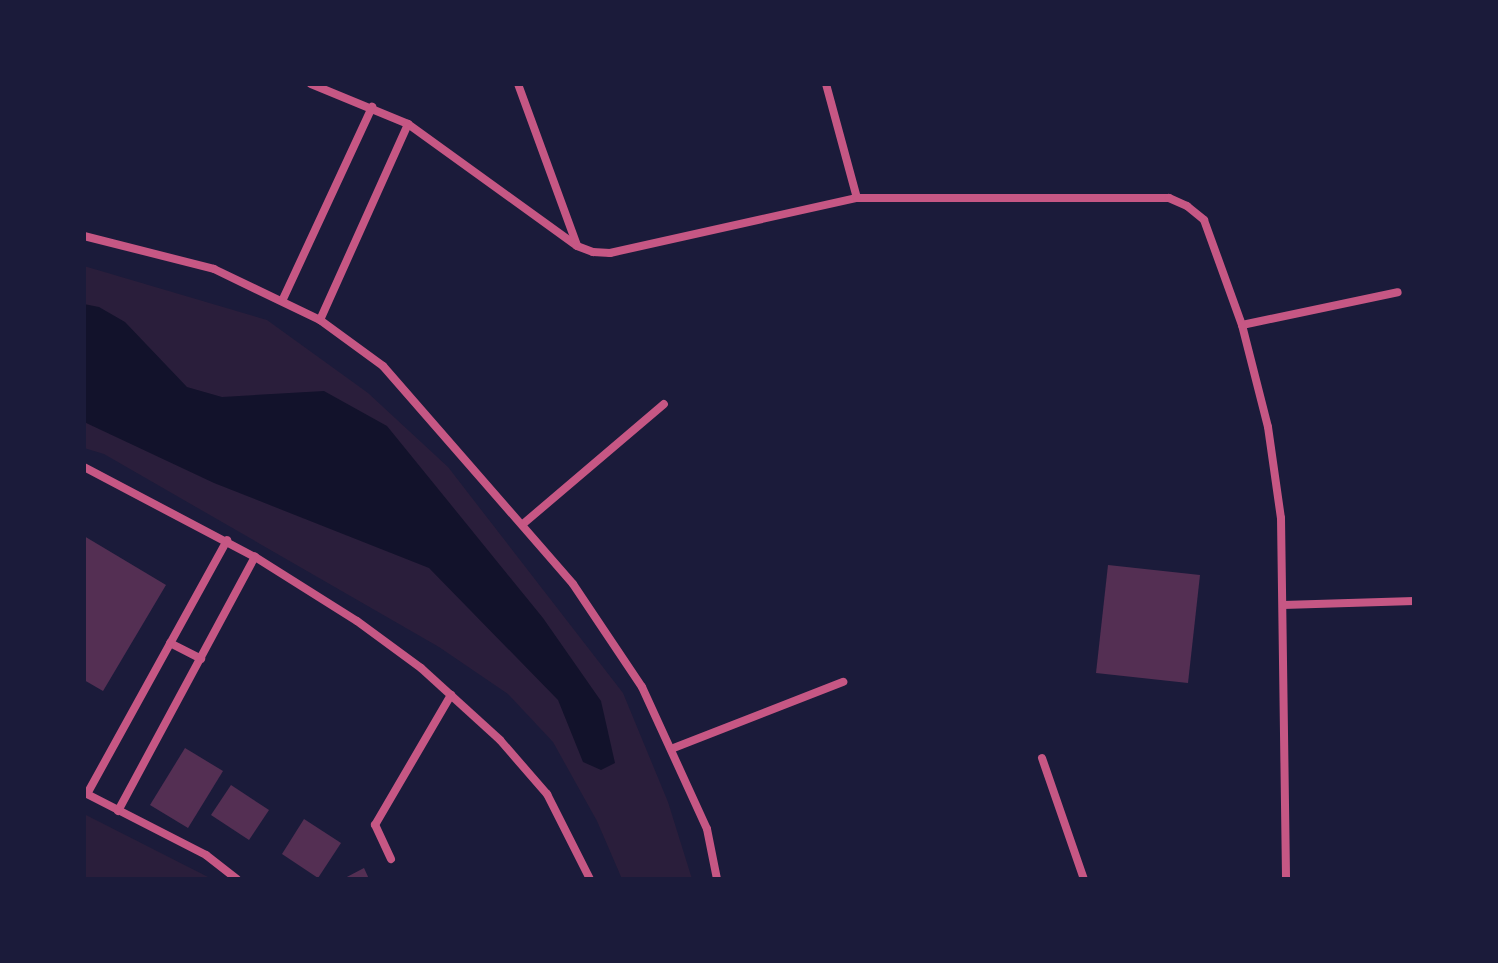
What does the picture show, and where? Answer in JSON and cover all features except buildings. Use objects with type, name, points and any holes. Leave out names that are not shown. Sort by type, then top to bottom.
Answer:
[{"type":"street","points":[[311,84],[408,124],[577,246],[610,253],[857,198],[1169,198],[1187,206],[1204,220],[1242,325],[1268,427],[1281,518],[1286,879]]},
{"type":"street","points":[[518,84],[577,246]]},
{"type":"street","points":[[826,84],[857,198]]},
{"type":"street","points":[[283,299],[372,107]]},
{"type":"street","points":[[320,320],[408,124]]},
{"type":"street","points":[[84,236],[214,269],[283,299],[320,320],[383,366],[573,584],[642,687],[707,829],[717,879]]},
{"type":"street","points":[[1242,325],[1398,292]]},
{"type":"street","points":[[523,524],[664,404]]},
{"type":"street","points":[[84,467],[255,557],[357,621],[451,695],[500,740],[547,794],[590,879]]},
{"type":"street","points":[[227,540],[86,794],[206,855],[237,879]]},
{"type":"street","points":[[118,811],[255,557]]},
{"type":"street","points":[[1283,605],[1414,601]]},
{"type":"street","points":[[170,643],[201,659]]},
{"type":"street","points":[[671,749],[843,682]]},
{"type":"street","points":[[391,859],[375,825],[451,695]]},
{"type":"street","points":[[1042,758],[1084,879]]},
{"type":"shaded area","points":[[84,266],[267,320],[368,393],[448,467],[623,693],[668,802],[692,879],[622,879],[597,821],[553,742],[508,694],[439,647],[104,454],[84,448]]},
{"type":"shaded area","points":[[84,304],[99,307],[125,322],[187,387],[222,397],[324,391],[387,426],[543,618],[601,701],[615,763],[601,770],[583,762],[558,700],[429,568],[214,483],[84,422]]},
{"type":"shaded area","points":[[84,814],[210,878],[211,879],[84,879]]}]
